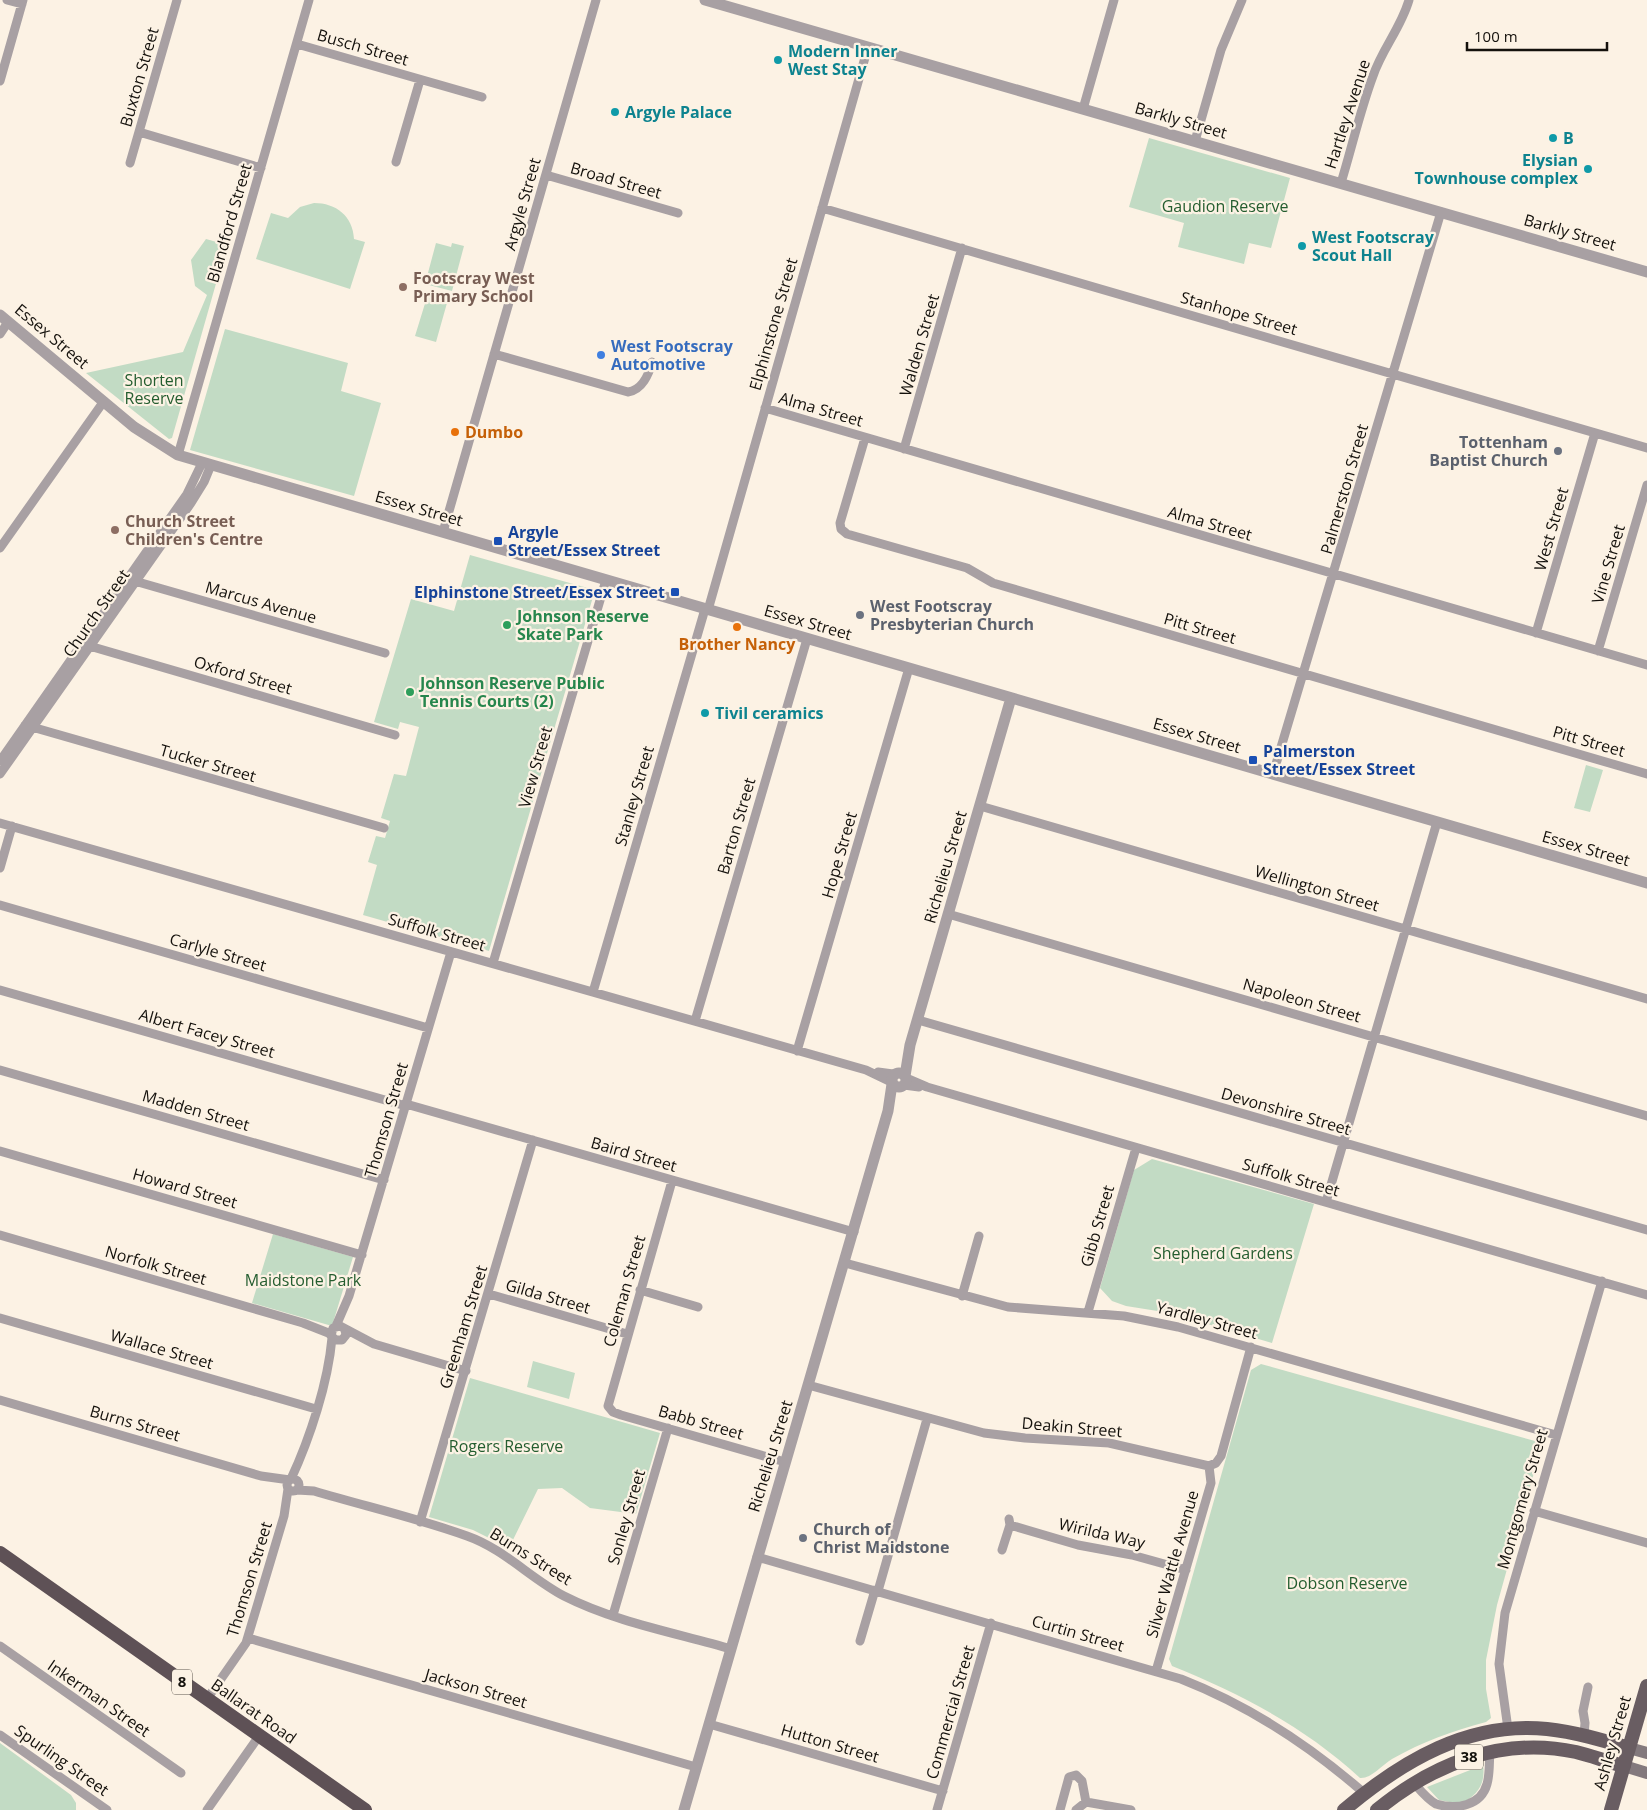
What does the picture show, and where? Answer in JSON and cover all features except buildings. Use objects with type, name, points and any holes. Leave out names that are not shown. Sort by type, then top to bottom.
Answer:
[{"type":"highway","name":"Ballarat Road","points":[[0,1553],[365,1810]]},
{"type":"main road","name":"Ashley Street","points":[[1611,1810],[1647,1686]]},
{"type":"main road","name":"38","points":[[1344,1810],[1402,1766],[1442,1746],[1492,1731],[1508,1728],[1548,1729],[1584,1735],[1647,1753]]},
{"type":"main road","points":[[1508,1728],[1514,1749]]},
{"type":"main road","points":[[1490,1752],[1492,1731]]},
{"type":"main road","name":"38","points":[[1378,1809],[1413,1782],[1449,1764],[1490,1752],[1514,1749],[1557,1749],[1647,1773]]},
{"type":"main road","points":[[1402,1766],[1413,1782]]},
{"type":"main road","points":[[1364,1793],[1378,1809]]},
{"type":"street","points":[[0,81],[2,68],[22,2],[7,0]]},
{"type":"street","name":"Buxton Street","points":[[130,163],[176,0]]},
{"type":"street","name":"Blandford Street","points":[[178,455],[309,0]]},
{"type":"street","name":"Argyle Street","points":[[443,532],[596,0]]},
{"type":"street","name":"Barkly Street","points":[[705,0],[1647,272]]},
{"type":"street","points":[[1083,109],[1114,0]]},
{"type":"street","points":[[1195,141],[1222,50],[1242,0]]},
{"type":"street","name":"Hartley Avenue","points":[[1341,183],[1373,76],[1383,52],[1402,20],[1409,0]]},
{"type":"street","name":"Busch Street","points":[[297,44],[482,97]]},
{"type":"street","name":"Elphinstone Street","points":[[706,609],[868,47]]},
{"type":"street","name":"Busch Street","points":[[396,162],[420,80]]},
{"type":"street","points":[[139,132],[261,168]]},
{"type":"street","name":"Broad Street","points":[[546,175],[678,213]]},
{"type":"street","name":"Stanhope Street","points":[[822,208],[1647,448]]},
{"type":"street","name":"Palmerston Street","points":[[1273,774],[1441,212]]},
{"type":"street","name":"Walden Street","points":[[904,449],[962,248]]},
{"type":"street","points":[[0,334],[4,318]]},
{"type":"street","name":"Essex Street","points":[[4,318],[148,437],[178,455],[1647,883]]},
{"type":"street","points":[[494,354],[628,392],[635,390],[647,378],[652,362]]},
{"type":"street","points":[[0,548],[104,401]]},
{"type":"street","name":"Alma Street","points":[[765,408],[1647,665]]},
{"type":"street","name":"West Street","points":[[1536,633],[1594,433]]},
{"type":"street","name":"Pitt Street","points":[[865,438],[840,523],[843,532],[967,568],[993,584],[1647,774]]},
{"type":"street","name":"Church Street","points":[[0,774],[29,727],[86,645],[132,580],[199,492],[206,464]]},
{"type":"street","name":"Vine Street","points":[[1598,651],[1647,485]]},
{"type":"street","name":"Marcus Avenue","points":[[132,580],[385,653]]},
{"type":"street","name":"View Street","points":[[493,963],[606,580]]},
{"type":"street","name":"Stanley Street","points":[[593,992],[706,609]]},
{"type":"street","name":"Barton Street","points":[[695,1021],[807,639]]},
{"type":"street","name":"Oxford Street","points":[[86,645],[396,735]]},
{"type":"street","name":"Hope Street","points":[[797,1051],[909,668]]},
{"type":"street","name":"Richelieu Street","points":[[684,1810],[888,1111],[918,1020],[1011,698]]},
{"type":"street","name":"Church Street","points":[[0,761],[29,727]]},
{"type":"street","name":"Tucker Street","points":[[29,727],[384,828]]},
{"type":"street","name":"Wellington Street","points":[[980,806],[1647,999]]},
{"type":"street","points":[[1326,1202],[1437,822]]},
{"type":"street","name":"Suffolk Street","points":[[0,823],[1647,1295]]},
{"type":"street","points":[[0,868],[12,826]]},
{"type":"street","name":"Carlyle Street","points":[[0,905],[428,1028]]},
{"type":"street","name":"Napoleon Street","points":[[948,914],[1647,1116]]},
{"type":"street","name":"Thomson Street","points":[[207,1699],[248,1638],[451,952]]},
{"type":"street","name":"Albert Facey Street","points":[[0,990],[406,1105]]},
{"type":"street","name":"Devonshire Street","points":[[918,1020],[1647,1230]]},
{"type":"street","name":"Madden Street","points":[[0,1070],[384,1180]]},
{"type":"street","name":"Baird Street","points":[[406,1105],[854,1232]]},
{"type":"street","name":"Greenham Street","points":[[420,1522],[533,1140]]},
{"type":"street","name":"Gibb Street","points":[[1088,1312],[1136,1148]]},
{"type":"street","name":"Howard Street","points":[[0,1151],[362,1254]]},
{"type":"street","name":"Coleman Street","points":[[610,1409],[608,1401],[672,1181]]},
{"type":"street","name":"Norfolk Street","points":[[0,1236],[466,1371]]},
{"type":"street","points":[[962,1296],[979,1236]]},
{"type":"street","name":"Yardley Street","points":[[845,1263],[962,1296],[1025,1310],[1088,1312],[1153,1321],[1251,1347],[1556,1435]]},
{"type":"street","name":"Montgomery Street","points":[[1508,1728],[1500,1685],[1500,1643],[1510,1594],[1602,1281]]},
{"type":"street","points":[[640,1290],[698,1307]]},
{"type":"street","name":"Gilda Street","points":[[489,1294],[627,1334]]},
{"type":"street","name":"Wallace Street","points":[[0,1318],[316,1409]]},
{"type":"street","points":[[1209,1466],[1216,1463],[1221,1456],[1251,1347]]},
{"type":"street","name":"Deakin Street","points":[[808,1385],[927,1419],[1006,1436],[1109,1443],[1209,1466]]},
{"type":"street","name":"Burns Street","points":[[0,1400],[467,1536],[485,1544],[563,1595],[613,1615],[731,1649]]},
{"type":"street","name":"Babb Street","points":[[610,1409],[621,1415],[785,1462]]},
{"type":"street","points":[[860,1641],[927,1419]]},
{"type":"street","name":"Sonley Street","points":[[613,1615],[668,1428]]},
{"type":"street","name":"Silver Wattle Avenue","points":[[1156,1671],[1211,1482],[1209,1466]]},
{"type":"street","points":[[1534,1511],[1647,1543]]},
{"type":"street","name":"Wirilda Way","points":[[1002,1550],[1010,1522],[1078,1545],[1132,1555],[1186,1570]]},
{"type":"street","name":"Curtin Street","points":[[757,1557],[1156,1671],[1229,1699],[1280,1728],[1318,1754],[1364,1793]]},
{"type":"street","name":"Commercial Street","points":[[937,1810],[992,1623]]},
{"type":"street","name":"Jackson Street","points":[[248,1638],[696,1767]]},
{"type":"street","name":"Inkerman Street","points":[[0,1646],[181,1774]]},
{"type":"street","points":[[1584,1735],[1583,1711],[1588,1687]]},
{"type":"street","name":"Hutton Street","points":[[709,1724],[943,1791]]},
{"type":"street","name":"Spurling Street","points":[[0,1735],[107,1810]]},
{"type":"street","points":[[207,1810],[259,1736]]},
{"type":"street","points":[[1413,1782],[1430,1800],[1441,1806],[1454,1809],[1468,1806],[1485,1789],[1490,1752]]},
{"type":"street","points":[[1060,1810],[1069,1777],[1072,1775],[1079,1776],[1082,1781],[1086,1802]]},
{"type":"street","points":[[88,1810],[94,1801]]},
{"type":"street","points":[[1076,1810],[1086,1802],[1131,1810]]},
{"type":"green space","name":"Gaudion Reserve","points":[[1149,138],[1290,178],[1271,248],[1249,243],[1244,264],[1178,247],[1184,223],[1129,207]]},
{"type":"green space","points":[[314,203],[329,205],[342,212],[350,224],[354,239],[365,242],[350,289],[256,259],[271,213],[288,218],[300,207]]},
{"type":"green space","name":"Shorten Reserve","points":[[206,239],[227,245],[172,438],[169,439],[86,373],[183,352],[207,295],[195,286],[191,260]]},
{"type":"green space","points":[[436,243],[451,247],[452,243],[464,246],[452,291],[425,284]]},
{"type":"green space","points":[[427,297],[447,303],[436,342],[415,336]]},
{"type":"green space","points":[[225,329],[348,363],[341,391],[381,403],[354,496],[190,450]]},
{"type":"green space","points":[[470,555],[595,590],[489,951],[363,915],[377,865],[368,862],[376,836],[385,838],[390,821],[381,818],[394,774],[406,776],[419,727],[400,722],[398,729],[374,722],[411,599],[454,611]]},
{"type":"green space","points":[[1586,765],[1603,770],[1590,812],[1574,808]]},
{"type":"green space","name":"Shepherd Gardens","points":[[1152,1159],[1314,1204],[1272,1343],[1170,1313],[1126,1306],[1112,1301],[1100,1288],[1134,1170]]},
{"type":"green space","name":"Maidstone Park","points":[[273,1234],[353,1257],[332,1326],[252,1303]]},
{"type":"green space","points":[[533,1361],[575,1373],[569,1399],[527,1387]]},
{"type":"green space","name":"Dobson Reserve","points":[[1261,1364],[1535,1441],[1540,1451],[1497,1605],[1486,1660],[1486,1689],[1491,1718],[1486,1722],[1449,1733],[1415,1747],[1392,1759],[1364,1778],[1360,1778],[1317,1743],[1271,1713],[1223,1688],[1172,1666],[1169,1659],[1251,1370]]},
{"type":"green space","name":"Rogers Reserve","points":[[470,1378],[660,1433],[636,1514],[590,1508],[562,1488],[538,1489],[509,1548],[473,1530],[429,1517]]},
{"type":"green space","points":[[0,1743],[71,1795],[76,1803],[76,1810],[0,1810]]},
{"type":"green space","points":[[1483,1765],[1482,1784],[1476,1793],[1460,1804],[1439,1800],[1427,1787]]},
{"type":"place","name":"Modern Inner West Stay","points":[[778,60]]},
{"type":"place","name":"Argyle Palace","points":[[615,112]]},
{"type":"place","name":"B","points":[[1553,138]]},
{"type":"place","name":"Elysian Townhouse complex","points":[[1588,169]]},
{"type":"place","name":"West Footscray Scout Hall","points":[[1302,246]]},
{"type":"place","name":"Footscray West Primary School","points":[[403,287]]},
{"type":"place","name":"West Footscray Automotive","points":[[601,355]]},
{"type":"place","name":"Dumbo","points":[[455,432]]},
{"type":"place","name":"Tottenham Baptist Church","points":[[1558,451]]},
{"type":"place","name":"Church Street Children's Centre","points":[[115,530]]},
{"type":"place","name":"Argyle Street/Essex Street","points":[[498,541]]},
{"type":"place","name":"Elphinstone Street/Essex Street","points":[[675,592]]},
{"type":"place","name":"West Footscray Presbyterian Church","points":[[860,615]]},
{"type":"place","name":"Johnson Reserve Skate Park","points":[[507,625]]},
{"type":"place","name":"Brother Nancy","points":[[737,627]]},
{"type":"place","name":"Johnson Reserve Public Tennis Courts (2)","points":[[410,692]]},
{"type":"place","name":"Tivil ceramics","points":[[705,713]]},
{"type":"place","name":"Palmerston Street/Essex Street","points":[[1253,760]]},
{"type":"place","name":"Church of Christ Maidstone","points":[[803,1538]]}]
